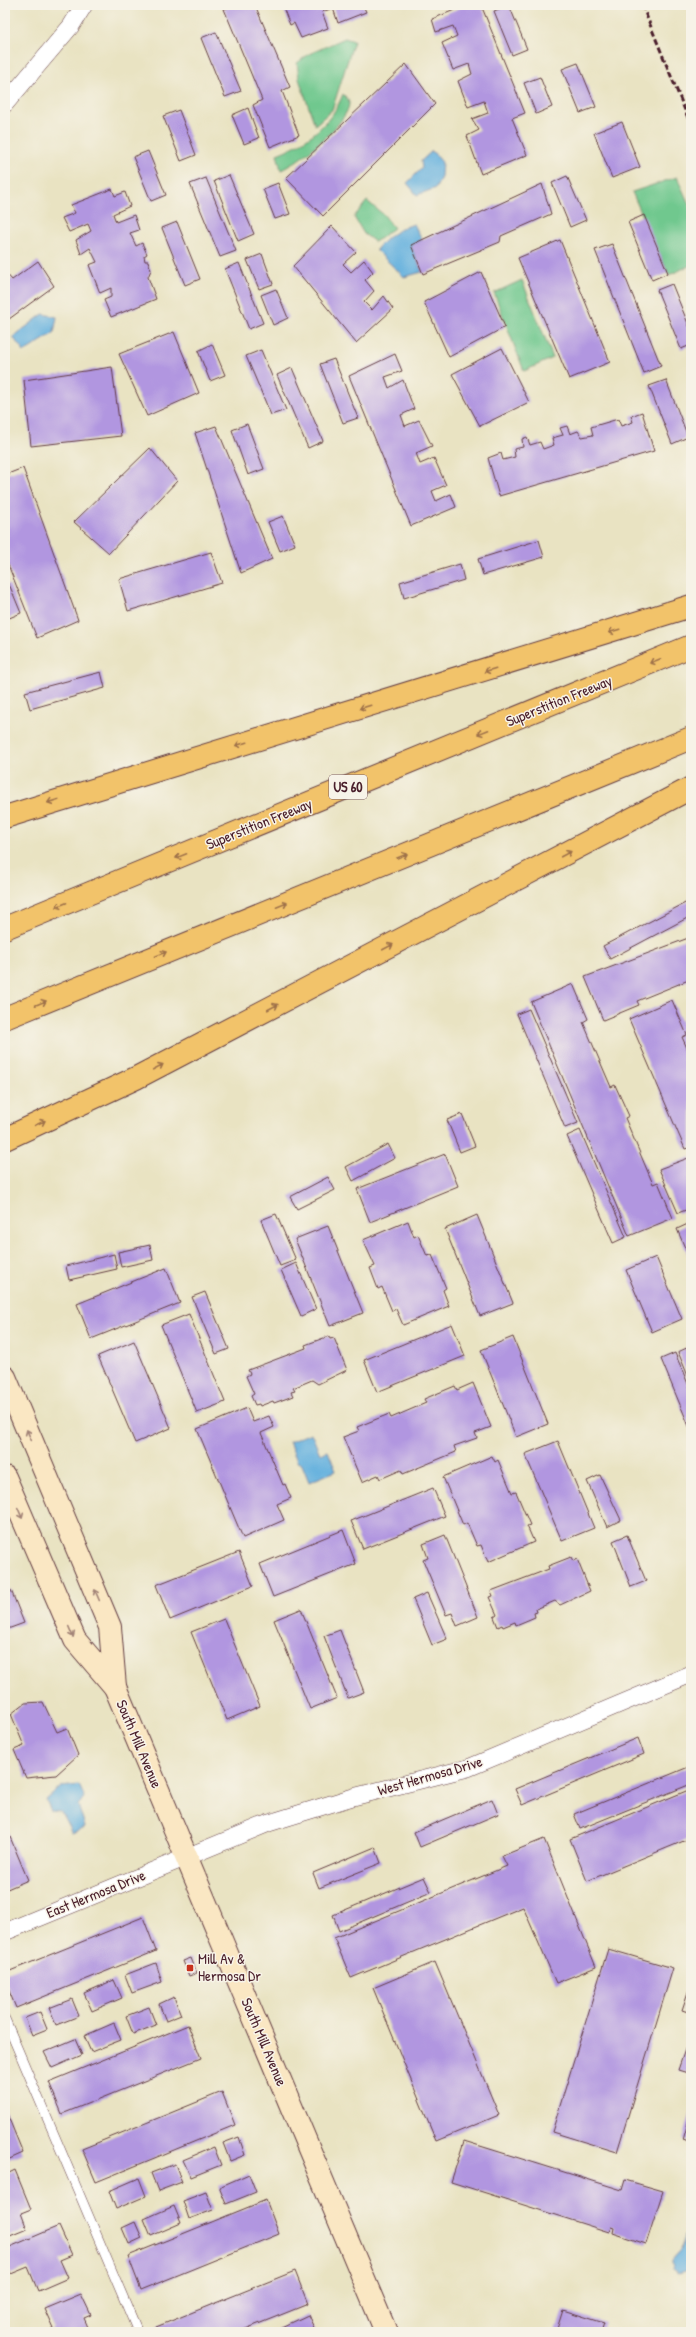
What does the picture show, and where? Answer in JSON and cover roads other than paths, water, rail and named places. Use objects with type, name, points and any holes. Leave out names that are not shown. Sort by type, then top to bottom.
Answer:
[{"type":"highway","points":[[5,817],[691,606]]},
{"type":"highway","name":"Superstition Freeway","points":[[5,928],[691,646]]},
{"type":"highway","points":[[5,1018],[691,738]]},
{"type":"highway","points":[[5,1139],[136,1078],[691,788]]},
{"type":"main road","name":"South Mill Avenue","points":[[5,1377],[110,1627],[115,1687]]},
{"type":"main road","name":"South Mill Avenue","points":[[5,1477],[75,1640],[115,1687],[386,2332]]},
{"type":"street","points":[[5,104],[71,26],[84,5]]},
{"type":"street","name":"West Hermosa Drive","points":[[187,1856],[269,1823],[320,1807],[468,1768],[691,1674]]},
{"type":"street","name":"East Hermosa Drive","points":[[5,1932],[187,1856]]},
{"type":"lane","points":[[5,2019],[138,2332]]},
{"type":"water","points":[[432,151],[442,162],[441,177],[436,188],[417,195],[407,183],[422,168],[421,161]]},
{"type":"water","points":[[414,224],[422,240],[411,245],[422,272],[404,277],[376,250],[393,234]]},
{"type":"water","points":[[43,314],[57,317],[54,333],[24,352],[13,337]]},
{"type":"water","points":[[311,1433],[320,1454],[328,1451],[336,1471],[309,1482],[301,1462],[298,1463],[289,1442]]},
{"type":"water","points":[[79,1785],[85,1798],[78,1805],[85,1827],[72,1833],[61,1812],[51,1811],[46,1800],[61,1787]]},
{"type":"water","points":[[691,2231],[691,2269],[679,2273],[673,2269],[672,2260],[681,2250],[684,2236]]},
{"type":"railway","points":[[642,5],[691,125]]},
{"type":"place","name":"Mill Av & Hermosa Dr","points":[[190,1968]]}]
